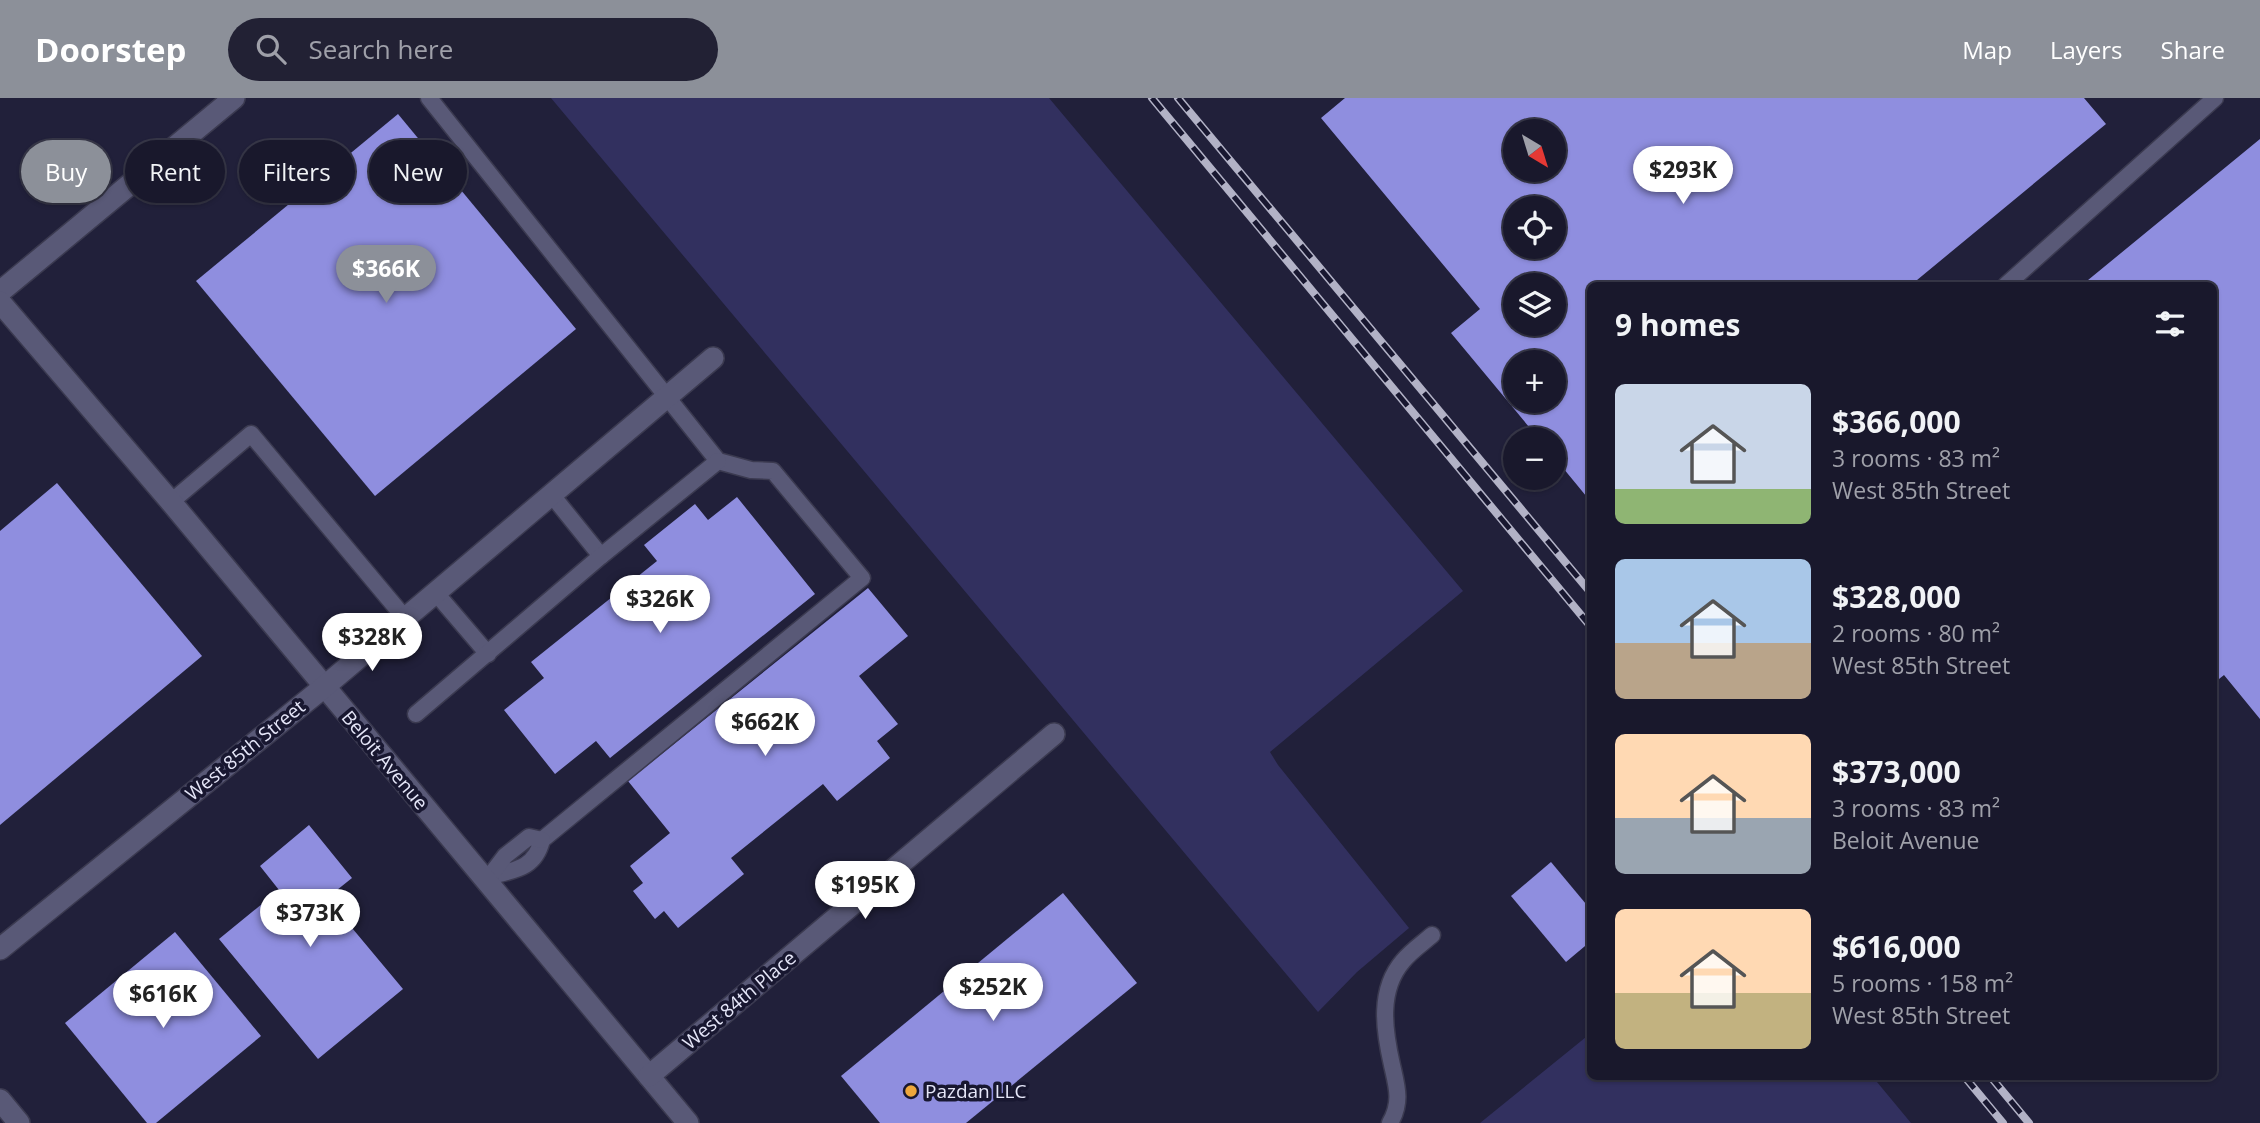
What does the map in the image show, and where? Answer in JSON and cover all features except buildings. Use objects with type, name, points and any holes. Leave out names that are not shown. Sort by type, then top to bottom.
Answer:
[{"type":"street","points":[[1,304],[234,98]]},
{"type":"street","name":"Beloit Avenue","points":[[1,304],[488,878],[688,1123]]},
{"type":"street","name":"West 85th Street","points":[[0,949],[324,687],[713,358]]},
{"type":"street","name":"West 84th Place","points":[[649,1076],[1054,734]]},
{"type":"street","points":[[0,1100],[19,1123]]},
{"type":"lane","points":[[429,98],[718,461],[751,470],[773,471],[862,578],[542,840],[538,854],[520,870],[488,878]]},
{"type":"lane","points":[[2009,282],[2215,98]]},
{"type":"lane","points":[[171,502],[251,434],[404,617]]},
{"type":"lane","points":[[416,713],[718,461]]},
{"type":"lane","points":[[551,494],[601,556]]},
{"type":"lane","points":[[435,592],[488,654]]},
{"type":"lane","points":[[1390,1123],[1397,1107],[1399,1091],[1384,1007],[1389,985],[1403,961],[1432,935]]},
{"type":"shaded area","points":[[551,98],[1049,98],[1463,591],[1270,752],[1409,928],[1357,972],[1318,1012]]},
{"type":"shaded area","points":[[1587,1036],[1587,1080],[1875,1080],[1911,1123],[1480,1123]]},
{"type":"railway","points":[[1152,98],[1587,622]]},
{"type":"railway","points":[[1178,98],[1587,588]]},
{"type":"railway","points":[[1967,1080],[2003,1123]]},
{"type":"railway","points":[[1993,1080],[2029,1123]]},
{"type":"place","name":"Pazdan LLC","points":[[911,1091]]}]
